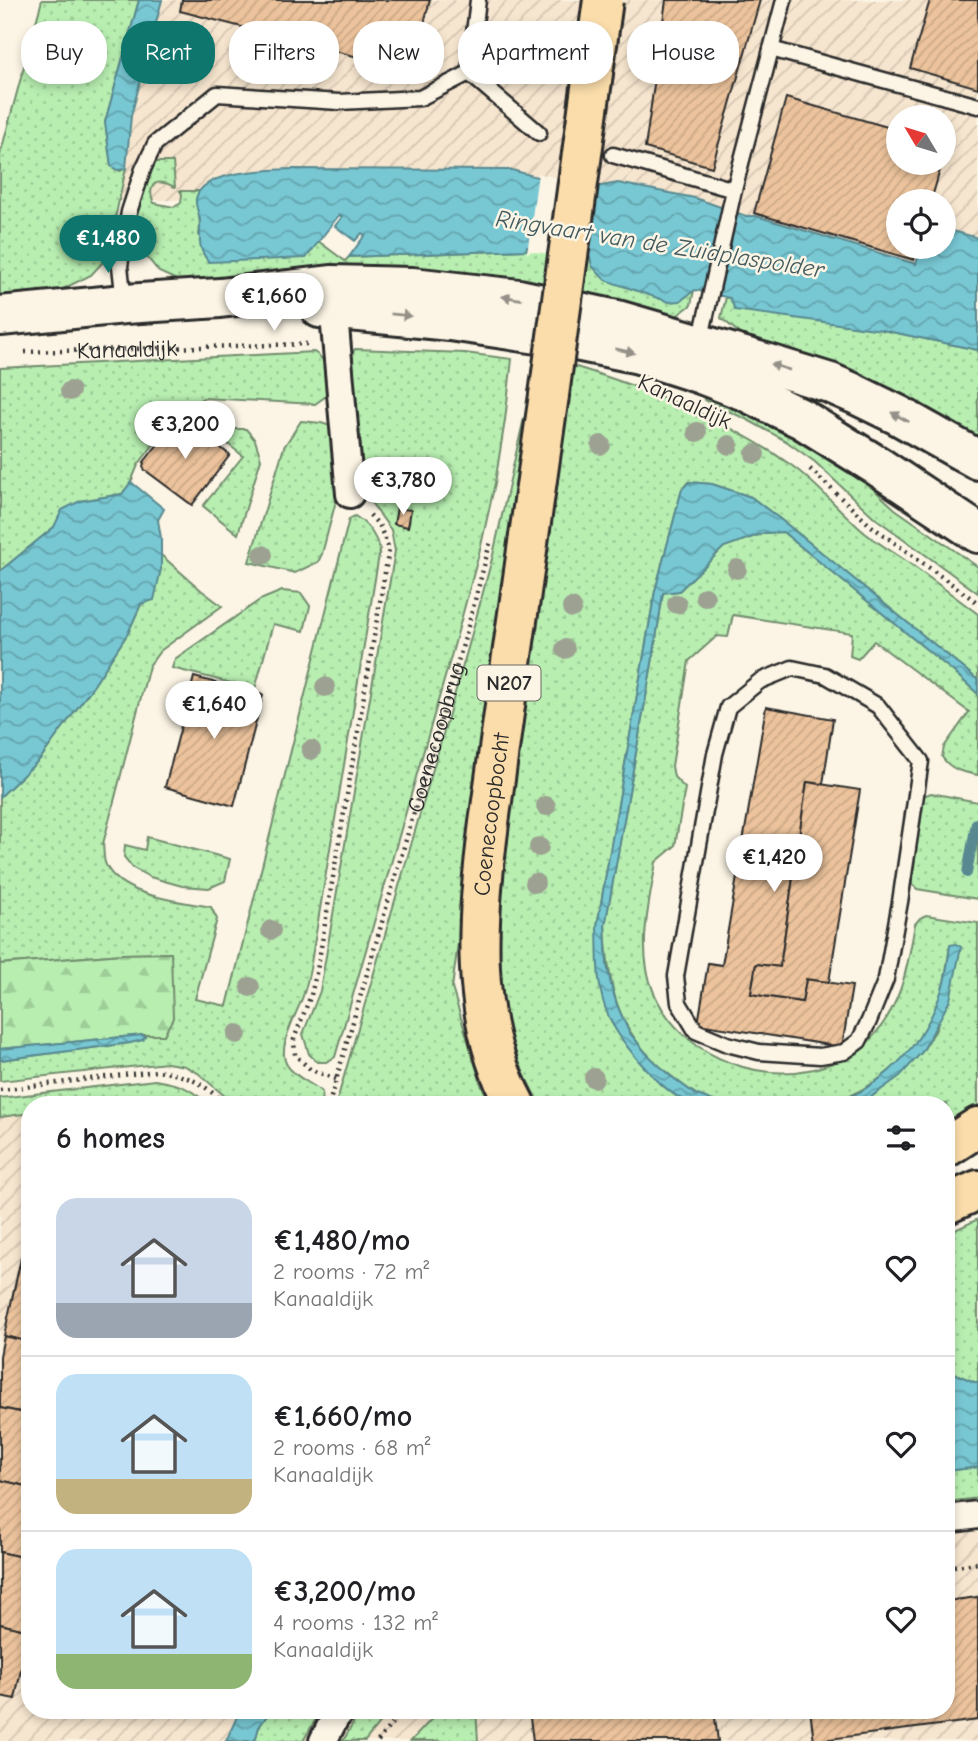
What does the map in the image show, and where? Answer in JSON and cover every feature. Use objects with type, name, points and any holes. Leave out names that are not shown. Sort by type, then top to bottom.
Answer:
[{"type":"main road","name":"Coenecoopbocht","points":[[511,1096],[498,1067],[484,1010],[480,946],[481,898],[603,0]]},
{"type":"main road","name":"Kanaaldijk","points":[[0,316],[125,303],[220,298],[333,312],[450,321],[551,336],[656,358],[700,342],[800,373],[855,394],[978,460]]},
{"type":"main road","name":"Kanaaldijk","points":[[700,342],[738,388],[802,419],[978,533]]},
{"type":"main road","points":[[955,1142],[978,1127]]},
{"type":"main road","points":[[955,1200],[978,1190]]},
{"type":"street","points":[[333,312],[350,494]]},
{"type":"street","points":[[955,1518],[978,1515]]},
{"type":"street","points":[[323,1741],[334,1719]]},
{"type":"lane","points":[[475,21],[478,0]]},
{"type":"lane","points":[[700,342],[734,190],[784,0]]},
{"type":"lane","points":[[771,49],[978,106]]},
{"type":"lane","points":[[125,303],[120,266],[129,212],[143,169],[155,144],[217,94],[339,102],[420,98],[458,79]]},
{"type":"lane","points":[[482,84],[540,133]]},
{"type":"lane","points":[[613,155],[734,190]]},
{"type":"lane","points":[[792,668],[825,676],[878,706],[921,761],[900,902],[886,979],[859,1041],[844,1052],[820,1056],[759,1052],[727,1044],[696,1031],[679,1003],[676,976],[715,754],[728,707],[760,681],[792,668]]},
{"type":"path","name":"Kanaaldijk","points":[[14,352],[333,312]]},
{"type":"path","points":[[800,461],[870,526],[978,603]]},
{"type":"path","points":[[336,1079],[311,1070],[303,1063],[295,1055],[294,1039],[311,995],[318,965],[388,549],[379,525],[350,494]]},
{"type":"path","name":"Coenecoopbrug","points":[[331,1096],[466,635],[490,540]]},
{"type":"path","points":[[0,1090],[156,1071],[180,1074],[209,1089],[216,1096]]},
{"type":"path","points":[[955,1565],[978,1563]]},
{"type":"path","points":[[378,1741],[395,1719]]},
{"type":"shaded area","points":[[150,0],[978,0],[978,310],[493,192],[94,202],[127,84],[215,84],[215,21],[144,21]]},
{"type":"shaded area","points":[[21,1107],[21,1719],[955,1719],[955,1451],[978,1448],[978,1741],[0,1741],[0,1111]]},
{"type":"green space","points":[[42,0],[139,0],[133,21],[121,21],[121,65],[105,122],[111,165],[120,171],[126,168],[110,242],[103,262],[91,275],[55,293],[0,298],[0,155],[21,78],[21,84],[107,84],[107,21],[36,21]]},
{"type":"green space","points":[[155,162],[173,162],[175,187],[165,183],[153,185],[151,195],[154,203],[174,207],[181,203],[180,191],[199,191],[199,235],[306,258],[318,241],[345,261],[349,257],[526,250],[527,246],[590,257],[680,301],[694,290],[691,305],[666,324],[292,275],[179,281],[159,272],[138,246],[137,213]]},
{"type":"green space","points":[[726,297],[978,350],[978,441],[753,344],[721,318]]},
{"type":"green space","points":[[355,349],[465,353],[512,359],[495,483],[454,646],[335,1057],[326,1062],[317,1062],[309,1054],[303,1034],[320,991],[395,551],[391,530],[362,490],[348,360]]},
{"type":"green space","points":[[314,352],[326,365],[329,394],[315,404],[203,398],[177,414],[138,465],[122,494],[80,501],[54,527],[0,571],[0,368]]},
{"type":"green space","points":[[573,366],[686,407],[766,448],[820,489],[865,533],[978,614],[978,680],[751,497],[712,484],[688,482],[682,489],[655,591],[597,926],[611,1022],[663,1086],[679,1096],[535,1096],[517,1060],[501,990],[498,902],[507,821]]},
{"type":"green space","points":[[705,386],[841,459],[895,509],[978,567],[978,593],[875,518],[815,462],[786,441],[704,400]]},
{"type":"green space","points":[[524,418],[528,418],[452,988],[482,1087],[487,1096],[338,1096],[468,648],[493,555]]},
{"type":"green space","points":[[301,421],[334,427],[339,459],[337,497],[322,554],[318,562],[295,573],[249,562],[284,447]]},
{"type":"green space","points":[[233,429],[246,429],[255,440],[261,459],[238,534],[203,506],[243,456],[223,440]]},
{"type":"green space","points":[[355,516],[364,523],[380,549],[310,969],[284,1049],[284,1058],[290,1069],[322,1092],[322,1096],[225,1096],[198,1073],[185,1066],[167,1063],[0,1081],[0,1060],[130,1043],[145,1037],[143,1035],[164,1035],[171,953],[0,964],[0,797],[40,759],[94,685],[128,633],[161,569],[161,555],[222,606],[160,651],[149,666],[103,844],[104,858],[114,876],[138,891],[168,900],[211,907],[217,919],[195,999],[227,1006],[349,519]]},
{"type":"green space","points":[[783,532],[978,694],[978,775],[957,770],[942,757],[944,747],[969,712],[874,641],[858,659],[850,656],[852,633],[733,615],[728,637],[717,636],[689,661],[672,766],[674,777],[685,788],[675,846],[656,862],[646,928],[646,961],[654,993],[681,1032],[720,1059],[766,1071],[814,1069],[854,1053],[878,1031],[901,988],[915,924],[920,918],[926,915],[978,923],[978,1112],[955,1127],[955,1096],[872,1096],[899,1076],[922,1052],[937,1028],[944,985],[928,1023],[906,1055],[877,1080],[848,1096],[701,1096],[656,1063],[629,1030],[620,1012],[610,973],[605,926],[663,592],[679,591],[724,547],[764,533]]},
{"type":"green space","points":[[282,591],[301,593],[310,606],[304,631],[273,624],[255,689],[172,668],[175,659],[260,600]]},
{"type":"green space","points":[[931,793],[978,802],[978,899],[917,889],[911,883],[909,875],[920,802],[923,796]]},
{"type":"green space","points":[[147,837],[230,859],[225,881],[209,888],[182,886],[150,877],[133,868],[124,857],[125,845],[145,850]]},
{"type":"green space","points":[[171,953],[173,1018],[164,1035],[0,1049],[0,964]]},
{"type":"green space","points":[[155,1080],[183,1087],[198,1096],[21,1096],[21,1114],[0,1117],[0,1098]]},
{"type":"green space","points":[[978,1219],[978,1382],[955,1374],[955,1230]]},
{"type":"green space","points":[[978,1467],[978,1498],[955,1501],[955,1470]]},
{"type":"green space","points":[[265,1719],[316,1719],[303,1741],[255,1741]]},
{"type":"green space","points":[[356,1719],[383,1719],[365,1741],[343,1741]]},
{"type":"green space","points":[[432,1719],[477,1719],[478,1741],[411,1741]]},
{"type":"water","points":[[139,0],[162,0],[156,21],[133,21]]},
{"type":"water","points":[[121,65],[121,84],[140,84],[131,116],[126,168],[118,170],[111,166],[105,122]]},
{"type":"water","name":"Ringvaart van de Zuidplaspolder","points":[[268,170],[512,170],[551,181],[601,186],[618,183],[695,198],[746,216],[756,216],[886,255],[886,259],[899,259],[916,264],[917,259],[956,259],[956,232],[978,238],[978,350],[882,330],[735,310],[730,298],[695,290],[680,301],[669,302],[605,280],[592,266],[590,257],[527,246],[526,250],[349,257],[365,235],[362,233],[355,241],[335,226],[342,217],[339,215],[306,258],[209,262],[202,252],[200,242],[196,199],[201,189],[223,177]]},
{"type":"water","points":[[131,482],[164,509],[158,520],[161,569],[154,600],[141,604],[128,633],[40,759],[0,797],[0,571],[54,527],[62,510],[80,501],[122,494]]},
{"type":"water","points":[[689,482],[712,484],[751,497],[978,680],[978,694],[783,532],[764,533],[724,547],[679,591],[663,593],[605,926],[607,965],[617,1005],[629,1032],[668,1074],[700,1096],[677,1096],[665,1087],[640,1062],[618,1033],[605,1007],[600,987],[597,926],[655,591],[682,489]]},
{"type":"water","points":[[950,945],[961,947],[950,1000],[922,1052],[900,1076],[872,1096],[851,1096],[890,1071],[921,1034],[930,1019],[945,978]]},
{"type":"water","points":[[143,1035],[143,1040],[130,1043],[0,1060],[0,1049]]},
{"type":"water","points":[[955,1374],[978,1382],[978,1467],[955,1470]]},
{"type":"water","points":[[236,1719],[265,1719],[255,1741],[226,1741]]},
{"type":"pier","points":[[538,173],[599,182],[588,263],[587,260],[530,251],[527,254]]},
{"type":"building","points":[[182,0],[430,0],[425,21],[353,21],[353,56],[339,52],[339,21],[229,21],[229,24],[180,11]]},
{"type":"building","points":[[666,0],[760,0],[739,73],[739,21],[663,21]]},
{"type":"building","points":[[930,0],[978,0],[978,88],[910,68]]},
{"type":"building","points":[[654,84],[736,84],[712,167],[645,148]]},
{"type":"building","points":[[786,98],[886,127],[886,175],[939,175],[934,189],[886,189],[886,252],[754,213]]},
{"type":"building","points":[[178,419],[230,455],[192,505],[143,467],[144,462]]},
{"type":"building","points":[[397,508],[411,510],[408,527],[394,524]]},
{"type":"building","points":[[194,677],[263,695],[234,806],[165,787]]},
{"type":"building","points":[[766,707],[833,719],[823,784],[807,782],[780,967],[756,964],[751,994],[802,1002],[806,979],[852,986],[842,1047],[698,1024],[708,963],[722,965]]},
{"type":"building","points":[[807,782],[860,790],[829,982],[806,979],[802,1002],[751,994],[756,964],[780,967]]},
{"type":"building","points":[[19,1267],[21,1340],[4,1336]]},
{"type":"building","points":[[4,1336],[21,1340],[21,1412],[0,1408],[0,1356]]},
{"type":"building","points":[[0,1408],[21,1412],[21,1485],[0,1480]]},
{"type":"building","points":[[0,1480],[21,1485],[21,1557],[0,1552]]},
{"type":"building","points":[[0,1552],[21,1557],[21,1629],[0,1624]]},
{"type":"building","points":[[978,1597],[978,1720],[814,1741],[811,1719],[955,1719],[955,1600]]},
{"type":"building","points":[[0,1624],[21,1629],[21,1670],[15,1699],[0,1696]]},
{"type":"building","points":[[530,1719],[715,1719],[718,1741],[533,1741]]},
{"type":"waterway","points":[[967,873],[976,823]]}]
